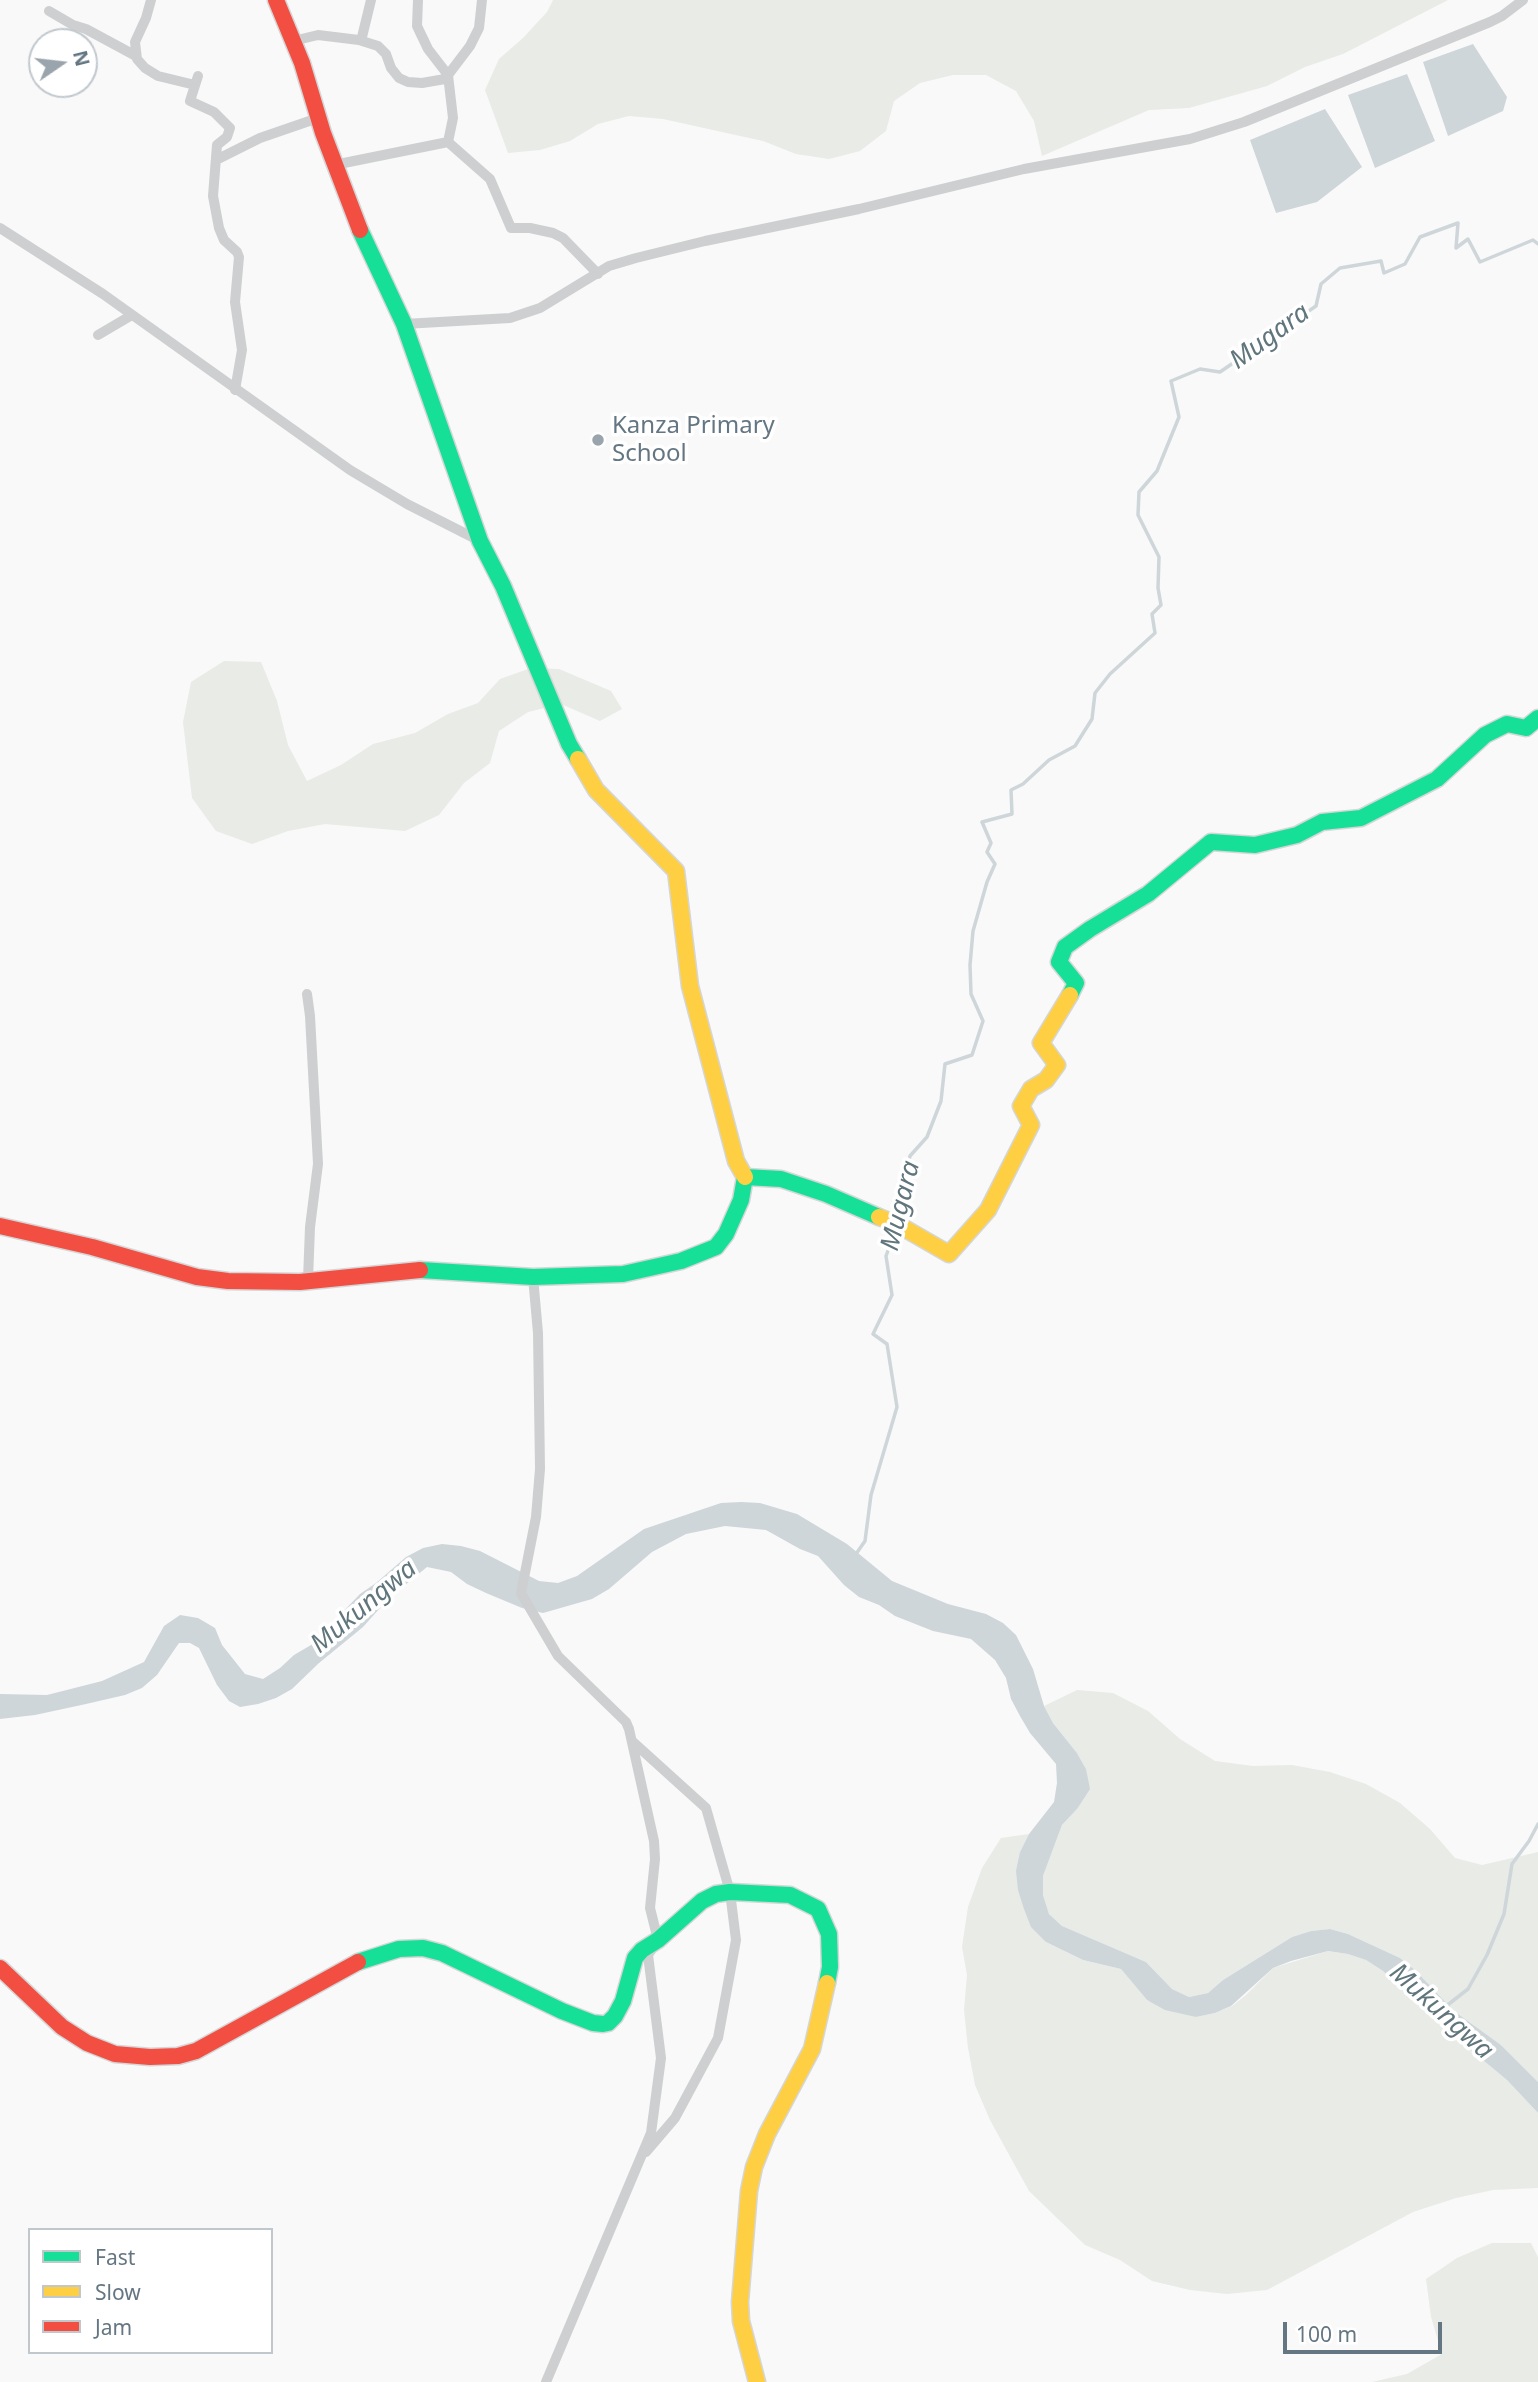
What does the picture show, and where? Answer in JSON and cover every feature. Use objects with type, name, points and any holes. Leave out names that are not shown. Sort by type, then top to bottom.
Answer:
[{"type":"street","points":[[136,55],[135,42],[151,0]]},
{"type":"street","points":[[0,1226],[92,1247],[197,1277],[300,1282],[412,1270],[533,1277],[623,1274],[681,1261],[716,1247],[726,1234],[741,1200],[745,1177],[736,1161],[690,986],[676,871],[590,783],[569,744],[503,586],[480,541],[404,324],[362,236],[276,0]]},
{"type":"street","points":[[359,40],[371,0]]},
{"type":"street","points":[[418,0],[417,26],[428,49],[448,75],[453,118],[448,142]]},
{"type":"street","points":[[293,41],[318,35],[359,40],[378,46],[386,54],[391,68],[399,78],[422,83],[445,79],[470,46],[479,28],[482,0]]},
{"type":"street","points":[[404,324],[510,318],[540,308],[609,266],[705,241],[859,209],[1024,169],[1190,139],[1244,122],[1490,22],[1523,0]]},
{"type":"street","points":[[49,11],[136,55],[145,68],[158,76],[196,80],[190,102],[214,112],[230,128],[227,137],[217,145],[213,196],[216,221],[224,240],[237,252],[240,263],[235,302],[242,350],[235,390]]},
{"type":"street","points":[[216,160],[260,138],[318,118]]},
{"type":"street","points":[[448,142],[490,179],[511,228],[530,228],[563,238],[598,274]]},
{"type":"street","points":[[334,164],[448,142]]},
{"type":"street","points":[[0,228],[103,294],[350,470],[407,504],[480,541]]},
{"type":"street","points":[[98,335],[132,315]]},
{"type":"street","points":[[745,1177],[781,1179],[826,1194],[897,1224],[949,1254],[988,1210],[1031,1125],[1021,1106],[1031,1089],[1046,1080],[1057,1065],[1041,1042],[1076,984],[1059,962],[1065,947],[1148,894],[1211,842],[1255,845],[1297,835],[1322,822],[1361,818],[1437,779],[1485,735],[1507,724],[1526,728],[1538,718]]},
{"type":"street","points":[[307,994],[318,1164],[310,1227],[308,1280]]},
{"type":"street","points":[[533,1277],[538,1333],[540,1469],[536,1517],[521,1593],[558,1656],[626,1722],[633,1742],[654,1841],[650,1909],[657,1940],[648,1955],[662,2058],[651,2133],[546,2382]]},
{"type":"street","points":[[633,1742],[706,1808],[730,1892],[736,1940],[718,2038],[675,2118],[638,2163]]},
{"type":"street","points":[[0,1968],[62,2027],[87,2043],[115,2054],[178,2056],[222,2039],[360,1961],[399,1950],[423,1948],[442,1953],[562,2011],[593,2023],[608,2023],[623,2001],[635,1958],[702,1901],[716,1894],[730,1892],[790,1895],[818,1909],[829,1934],[831,1955],[812,2049],[767,2134],[754,2167],[749,2191],[740,2302],[741,2321],[757,2382]]},
{"type":"shaded area","points":[[553,0],[1448,0],[1343,54],[1305,67],[1267,86],[1189,108],[1149,110],[1042,156],[1034,121],[1016,91],[986,75],[953,75],[920,83],[894,101],[886,131],[860,151],[829,159],[796,154],[763,141],[663,119],[629,116],[598,124],[570,141],[540,150],[508,153],[485,90],[499,59],[547,12]]},
{"type":"shaded area","points":[[224,661],[261,662],[277,701],[288,745],[307,781],[341,765],[373,744],[415,733],[448,714],[478,703],[500,679],[531,668],[559,669],[611,691],[622,709],[600,721],[561,704],[528,712],[499,731],[490,763],[464,783],[439,815],[405,831],[325,824],[288,831],[252,844],[216,831],[192,798],[183,722],[191,682]]},
{"type":"shaded area","points":[[1077,1690],[1113,1693],[1148,1711],[1180,1739],[1215,1761],[1253,1766],[1292,1765],[1330,1772],[1366,1784],[1400,1803],[1430,1829],[1455,1858],[1482,1865],[1538,1852],[1538,2082],[1501,2045],[1454,2011],[1400,1958],[1348,1934],[1330,1929],[1292,1937],[1223,1980],[1208,1993],[1189,1997],[1172,1989],[1146,1962],[1062,1926],[1049,1914],[1043,1895],[1043,1876],[1062,1825],[1077,1809],[1086,1769],[1044,1706]]},
{"type":"shaded area","points":[[1029,1834],[1020,1852],[1046,1942],[1083,1960],[1121,1969],[1147,2000],[1196,2017],[1215,2013],[1232,2006],[1273,1968],[1328,1951],[1366,1960],[1383,1971],[1507,2080],[1538,2113],[1538,2188],[1493,2190],[1413,2212],[1267,2290],[1227,2294],[1190,2290],[1152,2281],[1120,2260],[1085,2245],[1029,2191],[990,2120],[975,2085],[968,2048],[964,2010],[967,1975],[962,1947],[968,1907],[982,1868],[1001,1838]]},
{"type":"shaded area","points":[[1492,2243],[1531,2243],[1538,2257],[1538,2382],[1372,2382],[1407,2374],[1442,2354],[1431,2317],[1426,2279],[1457,2258]]},
{"type":"water","points":[[1473,44],[1507,97],[1503,111],[1448,136],[1423,62]]},
{"type":"water","points":[[1407,74],[1435,141],[1375,168],[1348,95]]},
{"type":"water","points":[[1325,109],[1362,167],[1317,202],[1276,213],[1250,140]]},
{"type":"water","name":"Mukungwa","points":[[721,1503],[760,1503],[797,1514],[847,1544],[892,1581],[948,1604],[986,1614],[1003,1623],[1016,1635],[1033,1669],[1044,1706],[1086,1769],[1090,1789],[1062,1825],[1043,1876],[1043,1895],[1049,1914],[1062,1926],[1146,1962],[1172,1989],[1189,1997],[1208,1993],[1223,1980],[1292,1937],[1330,1929],[1348,1934],[1400,1958],[1454,2011],[1501,2045],[1538,2082],[1538,2113],[1507,2080],[1383,1971],[1366,1960],[1328,1951],[1291,1961],[1273,1968],[1231,2006],[1196,2017],[1165,2010],[1147,2000],[1121,1969],[1083,1960],[1046,1942],[1031,1927],[1018,1890],[1016,1871],[1020,1852],[1029,1834],[1054,1802],[1056,1764],[1030,1733],[1020,1716],[1011,1699],[1006,1678],[995,1660],[971,1639],[933,1631],[895,1616],[879,1605],[859,1597],[844,1585],[818,1556],[766,1530],[725,1526],[686,1534],[652,1552],[609,1589],[592,1599],[543,1613],[522,1608],[486,1593],[451,1572],[427,1567],[389,1598],[363,1627],[292,1689],[258,1704],[240,1707],[229,1701],[217,1685],[199,1648],[190,1643],[179,1643],[157,1675],[142,1688],[86,1704],[0,1719],[0,1694],[47,1695],[102,1681],[144,1662],[164,1626],[180,1615],[198,1618],[215,1628],[222,1645],[245,1674],[263,1679],[311,1645],[360,1594],[406,1557],[423,1548],[442,1544],[461,1546],[480,1551],[539,1581],[558,1583],[577,1576],[644,1529]]},
{"type":"waterway","name":"Mugara","points":[[900,1219],[903,1213],[901,1192],[910,1156],[927,1137],[941,1101],[945,1064],[972,1055],[983,1021],[971,994],[970,965],[973,931],[995,864],[987,852],[991,843],[982,822],[1012,814],[1011,790],[1023,784],[1049,760],[1075,746],[1092,719],[1095,693],[1110,674],[1155,633],[1152,614],[1161,605],[1158,588],[1159,557],[1138,515],[1139,492],[1157,471],[1179,417],[1171,381],[1200,369],[1220,372],[1316,306],[1321,284],[1340,268],[1381,261],[1384,273],[1405,264],[1420,237],[1458,223],[1456,248],[1468,239],[1480,262],[1533,240],[1538,244]]},
{"type":"waterway","name":"Mugara","points":[[856,1554],[865,1541],[871,1495],[897,1407],[887,1344],[873,1334],[892,1295],[886,1256],[896,1229]]},
{"type":"waterway","name":"Mukungwa","points":[[1445,2007],[1468,1989],[1487,1955],[1504,1914],[1512,1864],[1538,1824]]},
{"type":"traffic: fast","points":[[360,230],[404,324],[480,541],[503,586],[569,744],[578,759]]},
{"type":"traffic: fast","points":[[1070,995],[1076,983],[1059,962],[1065,947],[1148,894],[1211,842],[1255,845],[1297,835],[1322,822],[1361,818],[1437,779],[1485,735],[1507,724],[1526,728],[1538,718]]},
{"type":"traffic: fast","points":[[420,1270],[533,1277],[623,1274],[681,1261],[716,1247],[726,1234],[741,1200],[745,1177],[781,1179],[826,1194],[879,1217]]},
{"type":"traffic: fast","points":[[358,1962],[399,1949],[423,1948],[442,1953],[562,2011],[603,2024],[615,2016],[623,2001],[635,1958],[642,1950],[658,1940],[702,1901],[716,1894],[730,1892],[790,1895],[818,1909],[829,1934],[830,1967],[827,1983]]},
{"type":"traffic: slow","points":[[578,759],[596,790],[676,871],[690,986],[736,1161],[745,1177]]},
{"type":"traffic: slow","points":[[879,1217],[897,1224],[949,1254],[988,1210],[1031,1125],[1021,1106],[1031,1089],[1046,1080],[1057,1065],[1041,1043],[1070,995]]},
{"type":"traffic: slow","points":[[757,2382],[741,2321],[740,2302],[749,2191],[754,2167],[767,2134],[812,2049],[827,1983]]},
{"type":"traffic: jam","points":[[276,0],[302,63],[323,133],[360,230]]},
{"type":"traffic: jam","points":[[0,1226],[92,1247],[197,1277],[228,1281],[300,1282],[420,1270]]},
{"type":"traffic: jam","points":[[0,1968],[62,2027],[87,2043],[115,2054],[150,2057],[178,2056],[196,2051],[358,1962]]},
{"type":"place","name":"Kanza Primary School","points":[[598,440]]}]
